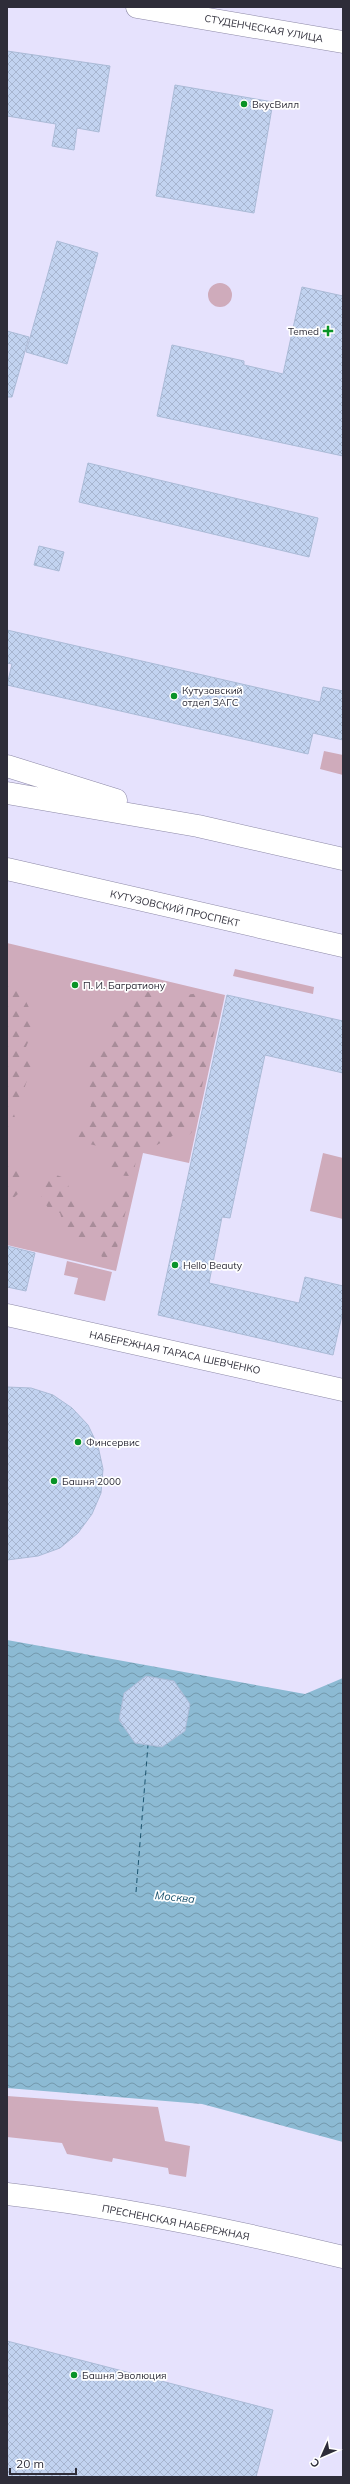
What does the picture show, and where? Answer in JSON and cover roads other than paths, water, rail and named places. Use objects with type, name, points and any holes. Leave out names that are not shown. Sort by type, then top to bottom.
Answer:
[{"type":"main road","name":"СТУДЕНЧЕСКАЯ УЛИЦА","points":[[137,7],[343,42]]},
{"type":"main road","points":[[7,766],[198,826]]},
{"type":"main road","points":[[7,793],[198,826],[343,859]]},
{"type":"main road","name":"КУТУЗОВСКИЙ ПРОСПЕКТ","points":[[7,869],[343,946]]},
{"type":"main road","name":"НАБЕРЕЖНАЯ ТАРАСА ШЕВЧЕНКО","points":[[7,1315],[343,1390]]},
{"type":"main road","name":"ПРЕСНЕНСКАЯ НАБЕРЕЖНАЯ","points":[[7,2194],[123,2211],[343,2257]]},
{"type":"water","name":"Москва","points":[[7,1640],[305,1694],[343,1678],[343,2142],[202,2104],[7,2088]]},
{"type":"place","name":"ВкусВилл","points":[[244,104]]},
{"type":"place","name":"Temed","points":[[328,331]]},
{"type":"place","name":"Кутузовский отдел ЗАГС","points":[[174,696]]},
{"type":"place","name":"П. И. Багратиону","points":[[75,985]]},
{"type":"place","name":"Hello Beauty","points":[[175,1265]]},
{"type":"place","name":"Финсервис","points":[[78,1442]]},
{"type":"place","name":"Башня 2000","points":[[54,1481]]},
{"type":"place","name":"Башня Эволюция","points":[[74,2375]]}]
